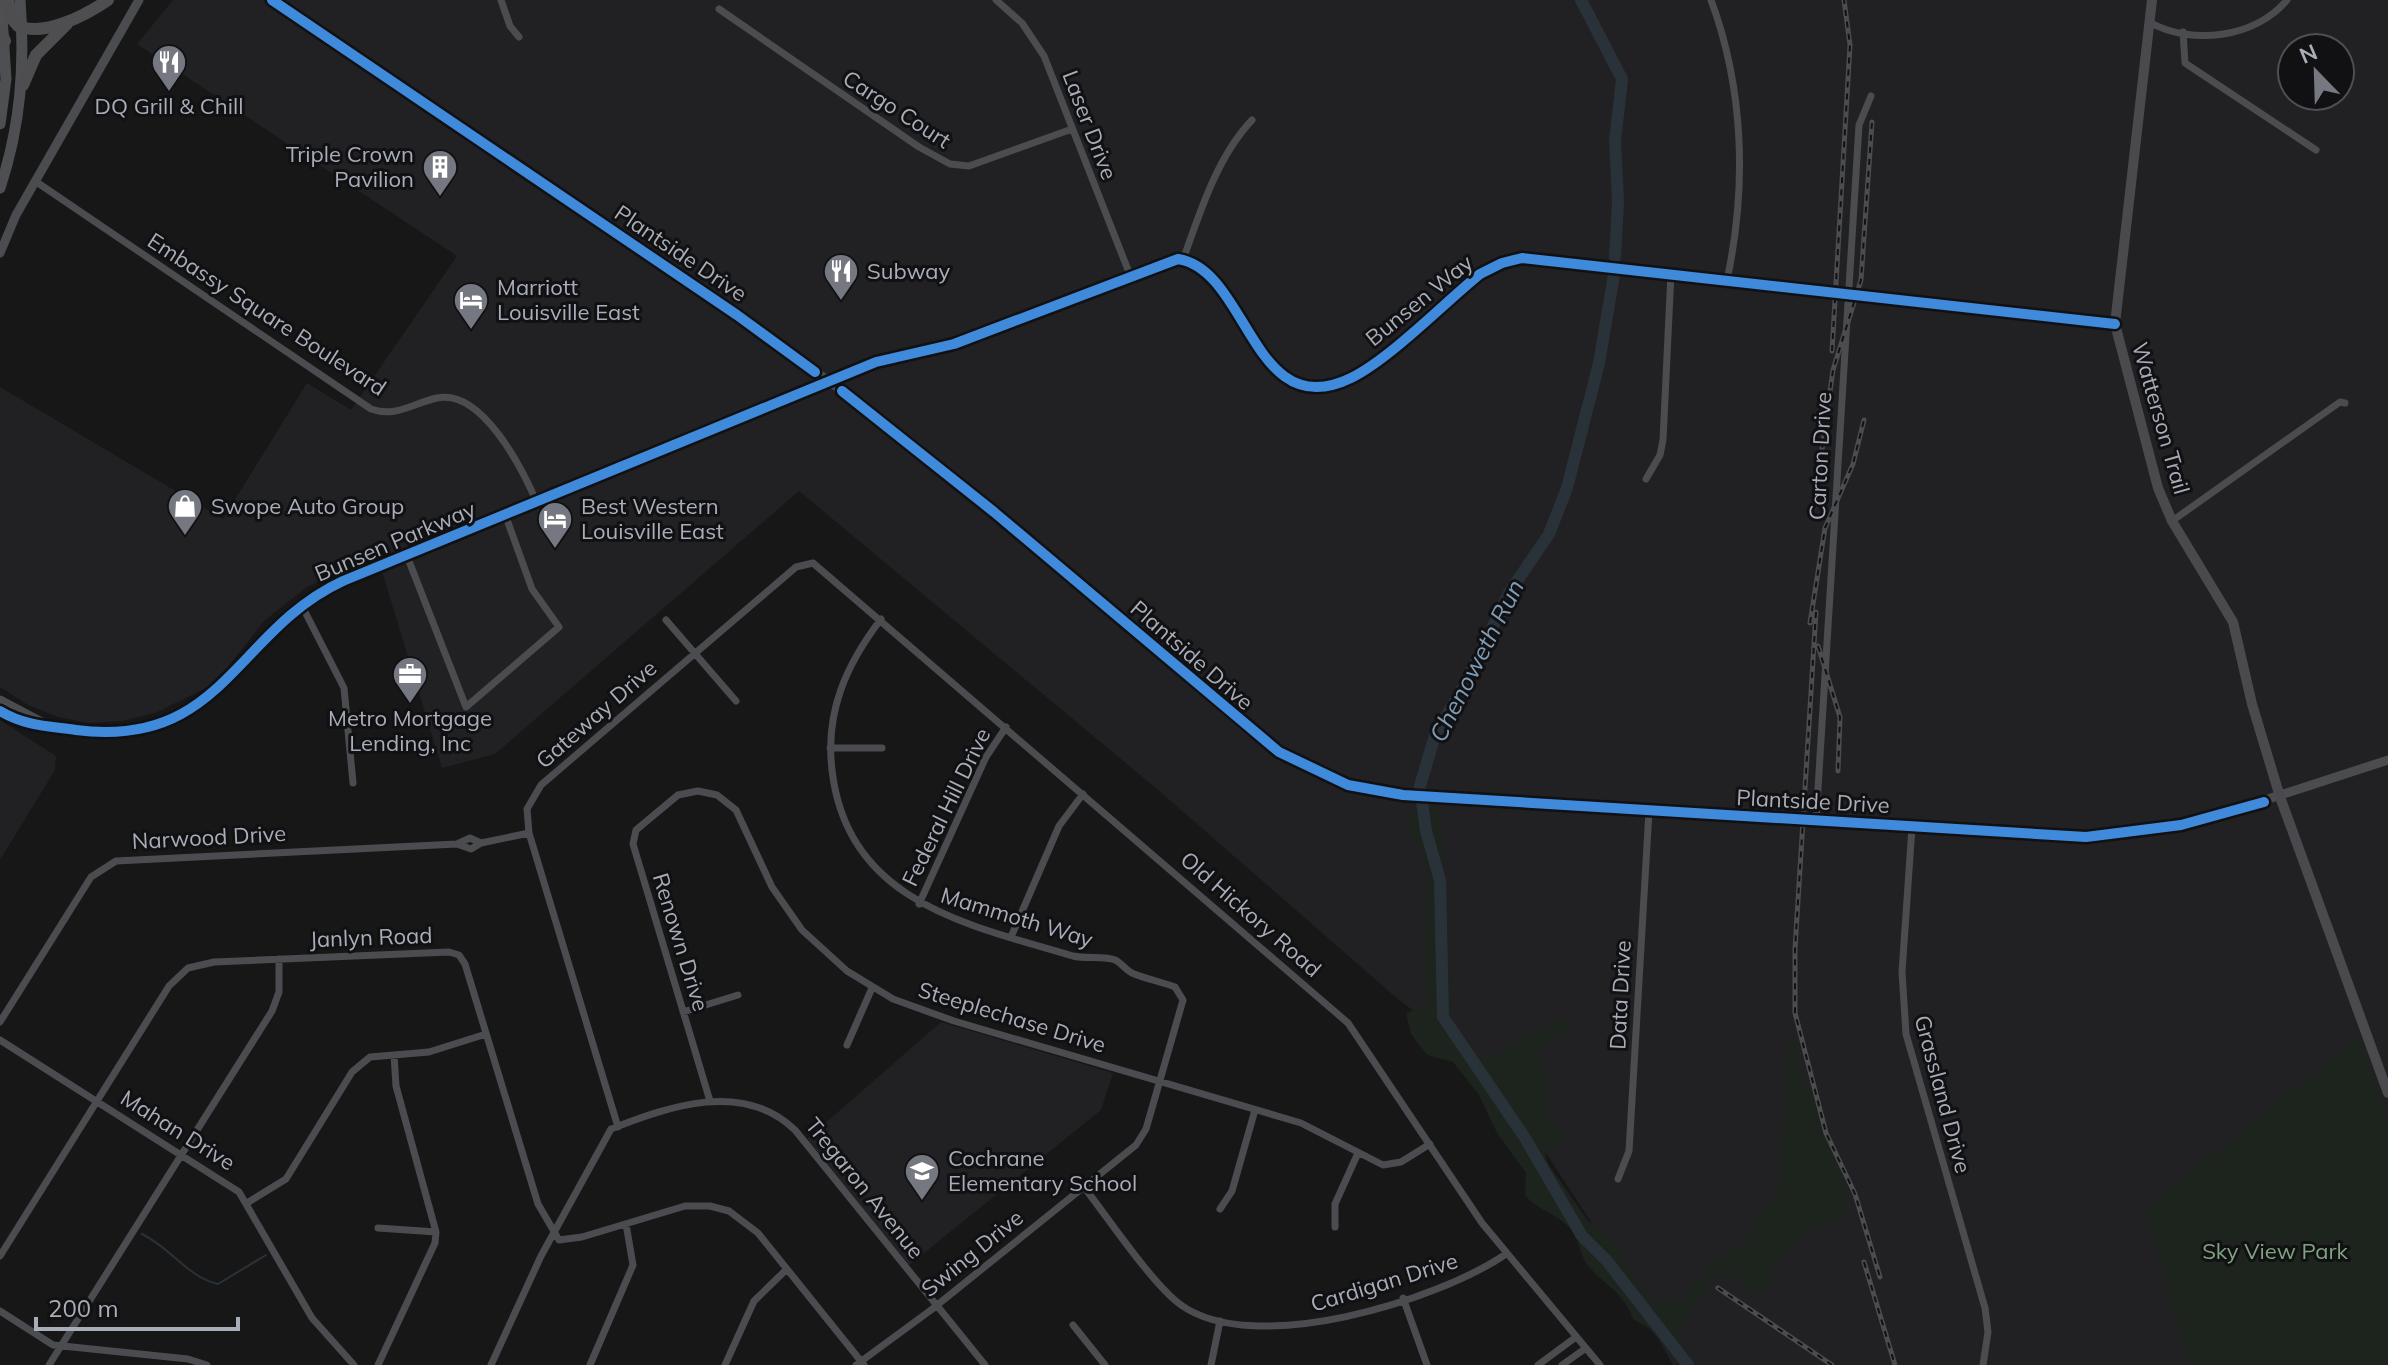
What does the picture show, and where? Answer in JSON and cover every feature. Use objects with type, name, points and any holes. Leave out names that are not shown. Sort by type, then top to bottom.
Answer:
[{"type":"highway","points":[[8,0],[12,19],[22,28],[39,29],[76,17],[108,0]]},
{"type":"highway","points":[[23,85],[46,42],[76,17]]},
{"type":"main road","points":[[0,124],[6,79],[1,0]]},
{"type":"main road","points":[[1,179],[23,85],[20,0]]},
{"type":"main road","name":"Watterson Trail","points":[[2152,0],[2115,324],[2155,479],[2172,521],[2233,622],[2252,704],[2280,797],[2388,1093]]},
{"type":"street","points":[[0,253],[35,181],[139,0]]},
{"type":"street","name":"Plantside Drive","points":[[272,0],[737,315],[830,382],[994,512],[1279,752],[1348,785],[1403,795],[1444,798],[1912,827],[2109,835],[2185,825],[2388,760]]},
{"type":"street","points":[[501,0],[506,17],[519,37]]},
{"type":"street","name":"Laser Drive","points":[[996,0],[1022,23],[1035,41],[1130,275]]},
{"type":"street","points":[[1711,0],[1732,74],[1740,138],[1738,196],[1727,280]]},
{"type":"street","points":[[2149,22],[2183,32],[2213,35],[2237,32],[2262,22],[2287,0]]},
{"type":"street","name":"Cargo Court","points":[[719,9],[919,147],[950,164],[976,165],[1072,129]]},
{"type":"street","points":[[2183,32],[2185,63],[2316,150]]},
{"type":"street","name":"Carton Drive","points":[[1816,821],[1859,125],[1871,96]]},
{"type":"street","points":[[830,382],[876,362],[954,344],[1130,275],[1183,260],[1236,136],[1252,120]]},
{"type":"street","name":"Embassy Square Boulevard","points":[[35,181],[371,409],[394,412],[445,396],[465,401],[515,456],[537,503]]},
{"type":"street","name":"Bunsen Way","points":[[1183,260],[1204,268],[1213,277],[1273,367],[1293,380],[1317,385],[1334,384],[1363,371],[1480,274],[1513,259],[1544,258],[2115,324]]},
{"type":"street","points":[[1646,479],[1660,455],[1663,440],[1671,273]]},
{"type":"street","name":"Bunsen Parkway","points":[[0,711],[16,720],[53,728],[132,730],[185,712],[221,688],[268,633],[301,604],[343,581],[506,517],[830,382]]},
{"type":"street","points":[[2172,521],[2340,402],[2345,403]]},
{"type":"street","points":[[407,556],[466,707],[559,627],[532,589],[506,517]]},
{"type":"street","name":"Old Hickory Road","points":[[804,563],[816,565],[881,619],[1348,1023],[1482,1223],[1600,1365]]},
{"type":"street","name":"Gateway Drive","points":[[618,1127],[529,833],[527,809],[534,792],[804,563]]},
{"type":"street","points":[[301,604],[314,624],[344,688],[353,783]]},
{"type":"street","name":"Mammoth Way","points":[[881,619],[849,665],[840,688],[830,748],[836,795],[852,835],[871,862],[901,892],[955,920],[1078,957],[1113,959],[1134,974],[1175,987],[1183,996]]},
{"type":"street","points":[[666,620],[736,701]]},
{"type":"street","name":"Bunsen Parkway","points":[[0,700],[53,728]]},
{"type":"street","name":"Federal Hill Drive","points":[[919,904],[986,757],[1006,727]]},
{"type":"street","points":[[830,748],[882,748]]},
{"type":"street","name":"Steeplechase Drive","points":[[665,805],[678,795],[698,791],[717,795],[732,805],[785,908],[821,950],[872,988],[954,1021],[1301,1123],[1376,1163],[1392,1166],[1430,1144]]},
{"type":"street","points":[[1011,937],[1059,826],[1083,794]]},
{"type":"street","name":"Renown Drive","points":[[665,805],[636,830],[633,844],[710,1101]]},
{"type":"street","name":"Data Drive","points":[[1618,1179],[1628,1157],[1630,1140],[1649,811]]},
{"type":"street","name":"Grassland Drive","points":[[1912,827],[1902,972],[1906,1034],[1985,1308],[1988,1332],[1983,1365]]},
{"type":"street","name":"Narwood Drive","points":[[0,1022],[87,884],[109,863],[134,858],[457,844],[470,838],[481,843],[529,833]]},
{"type":"street","name":"Janlyn Road","points":[[0,1256],[178,975],[206,962],[454,953],[465,964],[538,1204],[554,1233]]},
{"type":"street","points":[[49,1365],[275,1005],[279,959]]},
{"type":"street","points":[[847,1045],[872,988]]},
{"type":"street","points":[[683,1012],[738,995]]},
{"type":"street","name":"Swing Drive","points":[[860,1364],[1140,1140],[1161,1082],[1183,1006],[1183,996]]},
{"type":"street","points":[[247,1203],[286,1179],[358,1065],[370,1057],[429,1052],[486,1034]]},
{"type":"street","name":"Mahan Drive","points":[[0,1040],[232,1185],[247,1203],[312,1318],[354,1365]]},
{"type":"street","points":[[378,1365],[435,1243],[436,1232],[396,1086],[394,1055]]},
{"type":"street","name":"Tregaron Avenue","points":[[618,1127],[710,1101],[733,1100],[757,1105],[789,1123],[985,1365]]},
{"type":"street","points":[[1220,1209],[1232,1191],[1255,1110]]},
{"type":"street","points":[[491,1365],[554,1233],[607,1134],[618,1127]]},
{"type":"street","points":[[1335,1227],[1335,1204],[1358,1153]]},
{"type":"street","name":"Cardigan Drive","points":[[1084,1187],[1172,1297],[1190,1311],[1220,1321],[1262,1327],[1313,1325],[1478,1272],[1506,1254]]},
{"type":"street","points":[[554,1233],[559,1240],[574,1240],[685,1206],[721,1208],[750,1224],[860,1364]]},
{"type":"street","points":[[590,1365],[633,1265],[626,1224]]},
{"type":"street","points":[[378,1228],[436,1232]]},
{"type":"street","points":[[725,1365],[754,1301],[787,1269]]},
{"type":"street","points":[[1403,1298],[1427,1365]]},
{"type":"street","points":[[0,1311],[62,1347],[188,1359],[207,1365]]},
{"type":"street","points":[[1211,1365],[1220,1321]]},
{"type":"street","points":[[1073,1325],[1105,1365]]},
{"type":"street","points":[[1538,1365],[1576,1337]]},
{"type":"street","points":[[1562,1365],[1586,1348]]},
{"type":"shaded area","points":[[173,0],[2388,0],[2388,1365],[1673,1365],[1601,1237],[1488,1065],[1399,1000],[1158,790],[799,491],[495,754],[442,768],[377,555],[307,587],[265,620],[226,669],[206,688],[155,713],[122,721],[89,723],[58,717],[28,705],[0,687],[0,387],[223,519],[307,383],[351,410],[457,256],[137,44]]},
{"type":"shaded area","points":[[0,720],[56,756],[55,770],[0,860]]},
{"type":"shaded area","name":"Cochrane Elementary School","points":[[941,1022],[1113,1073],[1101,1110],[908,1266],[807,1139]]},
{"type":"green space","points":[[1414,810],[1438,811],[1441,815],[1452,1019],[1465,1043],[1478,1058],[1487,1059],[1558,1020],[1570,1022],[1570,1029],[1543,1045],[1536,1055],[1550,1087],[1546,1110],[1566,1136],[1545,1151],[1547,1162],[1588,1221],[1611,1238],[1647,1298],[1656,1304],[1684,1302],[1690,1284],[1703,1280],[1710,1261],[1742,1245],[1779,1189],[1790,1040],[1794,1040],[1801,1072],[1842,1165],[1846,1183],[1845,1221],[1821,1226],[1803,1235],[1781,1259],[1755,1296],[1733,1276],[1716,1278],[1677,1327],[1684,1348],[1667,1349],[1650,1329],[1633,1319],[1620,1296],[1586,1263],[1570,1228],[1525,1195],[1526,1173],[1497,1133],[1479,1095],[1453,1062],[1427,1055],[1411,1034],[1406,1013],[1429,1003],[1425,971],[1428,876],[1425,860],[1410,831],[1410,817]]},
{"type":"green space","name":"Sky View Park","points":[[2359,1036],[2388,1120],[2388,1365],[2191,1365],[2144,1210]]},
{"type":"waterway","name":"Chenoweth Run","points":[[1581,0],[1622,79],[1615,141],[1618,201],[1615,257]]},
{"type":"waterway","name":"Chenoweth Run","points":[[1614,275],[1599,363],[1567,488],[1549,534],[1509,593],[1464,686],[1435,735],[1420,786],[1426,831],[1440,880],[1443,1017],[1525,1138],[1582,1236],[1607,1261],[1688,1365]]},
{"type":"waterway","points":[[142,1234],[198,1276],[218,1284],[266,1255]]},
{"type":"railway","points":[[1832,351],[1850,45],[1844,0]]},
{"type":"railway","points":[[1814,507],[1833,370],[1861,280],[1872,122]]},
{"type":"railway","points":[[1810,623],[1825,528],[1853,464],[1864,420]]},
{"type":"railway","points":[[1816,612],[1795,949],[1795,1013],[1826,1133],[1855,1194],[1880,1277]]},
{"type":"railway","points":[[1818,646],[1840,717],[1838,771]]},
{"type":"railway","points":[[1864,1262],[1895,1365]]},
{"type":"railway","points":[[1718,1288],[1832,1365]]},
{"type":"cycle path","points":[[272,0],[737,315],[815,372]]},
{"type":"cycle path","points":[[0,711],[28,723],[76,730],[125,731],[165,722],[197,704],[276,628],[307,603],[343,581],[876,362],[954,344],[1178,259],[1202,269],[1221,289],[1271,364],[1292,381],[1318,387],[1351,378],[1367,369],[1480,274],[1502,263],[1522,258],[2115,324]]},
{"type":"cycle path","points":[[842,391],[994,512],[1279,752],[1348,785],[1403,795],[2086,837],[2181,825],[2264,802]]},
{"type":"place","name":"DQ Grill & Chill","points":[[169,93]]},
{"type":"place","name":"Triple Crown Pavilion","points":[[440,198]]},
{"type":"place","name":"Subway","points":[[841,302]]},
{"type":"place","name":"Marriott Louisville East","points":[[471,331]]},
{"type":"place","name":"Swope Auto Group","points":[[185,537]]},
{"type":"place","name":"Best Western Louisville East","points":[[555,550]]},
{"type":"place","name":"Metro Mortgage Lending, Inc","points":[[410,705]]},
{"type":"place","name":"Cochrane Elementary School","points":[[922,1202]]}]
